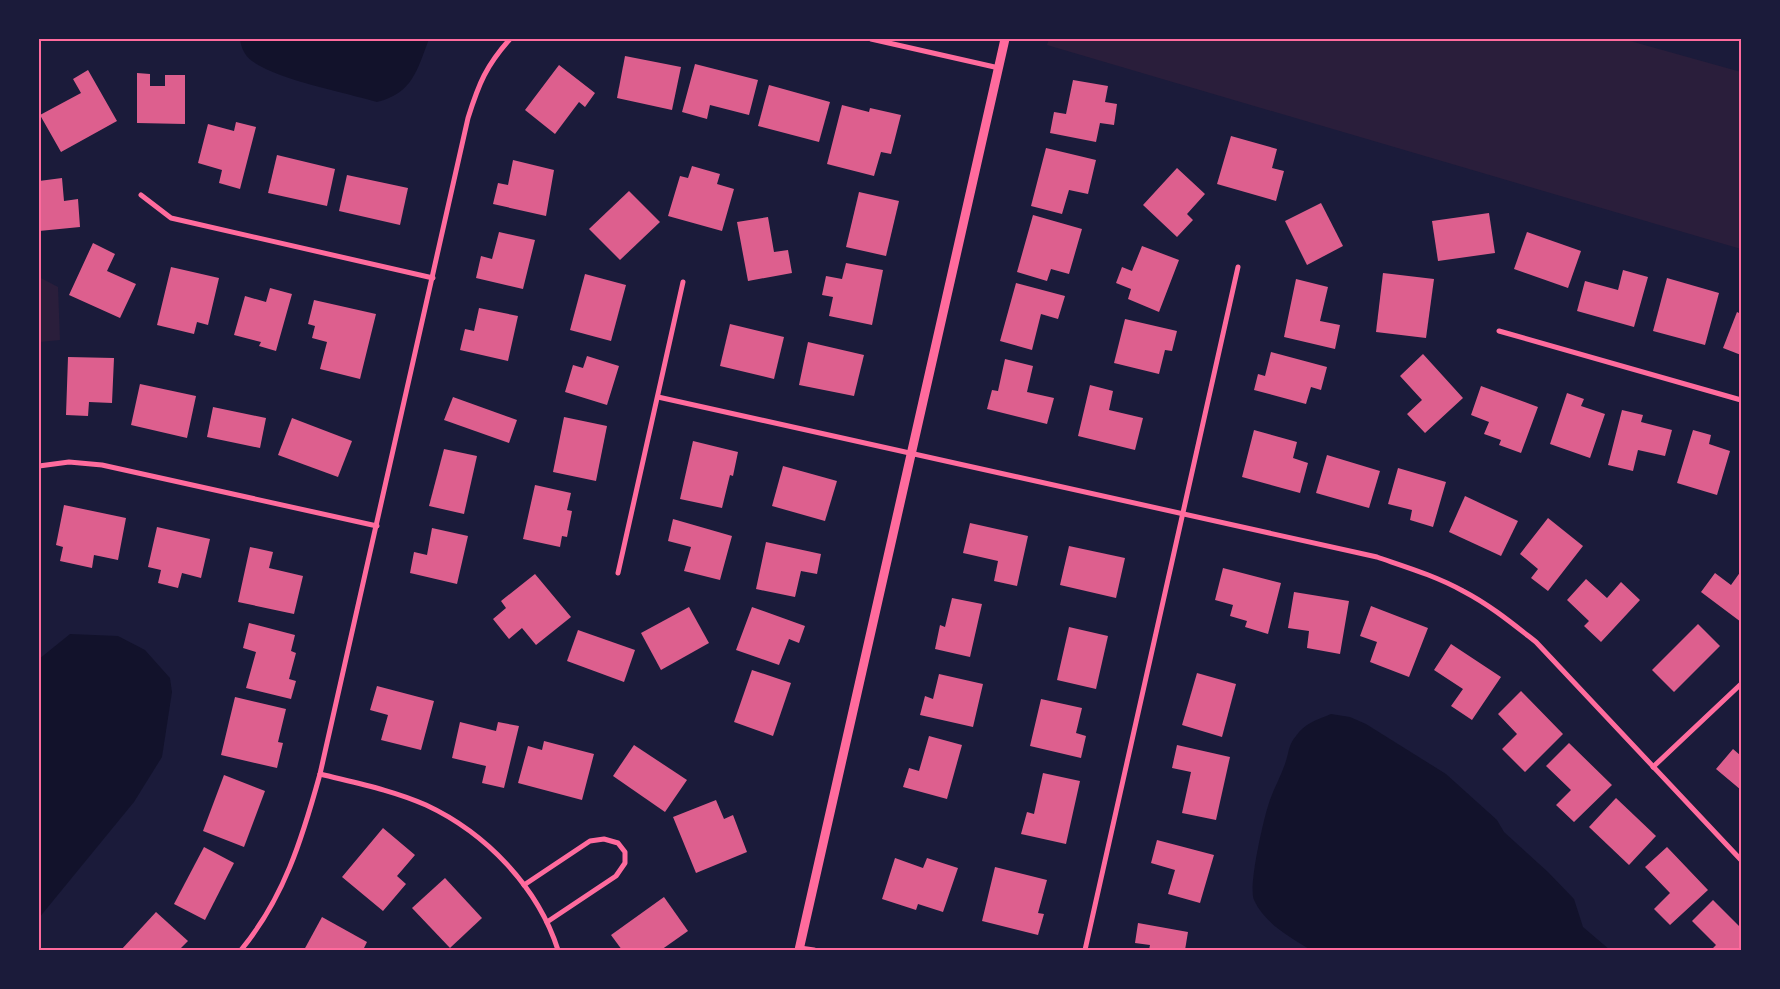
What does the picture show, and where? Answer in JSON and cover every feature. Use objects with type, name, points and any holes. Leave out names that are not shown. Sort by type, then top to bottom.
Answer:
[{"type":"street","points":[[241,950],[256,931],[281,888],[300,844],[320,774],[468,118],[478,87],[490,62],[510,39]]},
{"type":"street","points":[[870,39],[999,68]]},
{"type":"street","points":[[814,950],[800,949],[1005,39]]},
{"type":"street","points":[[141,194],[171,218],[433,278]]},
{"type":"street","points":[[1085,950],[1238,267]]},
{"type":"street","points":[[618,573],[683,282]]},
{"type":"street","points":[[1500,331],[1741,400]]},
{"type":"street","points":[[658,397],[1377,557],[1423,573],[1463,591],[1498,612],[1536,642],[1741,860]]},
{"type":"street","points":[[39,466],[68,462],[102,466],[377,526]]},
{"type":"street","points":[[1653,767],[1741,684]]},
{"type":"street","points":[[320,774],[391,792],[427,806],[461,826],[496,852],[524,885],[547,922],[558,950]]},
{"type":"street","points":[[524,885],[590,841],[604,838],[618,843],[625,852],[625,864],[616,876],[547,922]]},
{"type":"shaded area","points":[[240,39],[429,39],[412,79],[399,93],[377,102],[294,80],[263,68],[247,57],[242,49]]},
{"type":"shaded area","points":[[1049,39],[1623,39],[1741,72],[1741,249],[1047,45]]},
{"type":"shaded area","points":[[39,277],[58,287],[60,340],[39,342]]},
{"type":"shaded area","points":[[70,634],[118,636],[145,650],[170,678],[172,692],[162,757],[134,802],[39,918],[39,659]]},
{"type":"shaded area","points":[[1331,714],[1350,717],[1366,724],[1446,774],[1497,820],[1504,832],[1548,872],[1574,899],[1583,927],[1610,950],[1311,950],[1271,923],[1259,909],[1254,900],[1253,893],[1257,854],[1268,806],[1293,739],[1307,725]]},
{"type":"building","points":[[625,56],[681,67],[672,110],[617,98]]},
{"type":"building","points":[[695,64],[758,80],[749,115],[710,105],[707,119],[682,112]]},
{"type":"building","points":[[559,65],[595,93],[585,107],[579,102],[555,134],[525,110]]},
{"type":"building","points":[[88,70],[117,121],[61,152],[40,115],[81,93],[73,79]]},
{"type":"building","points":[[137,73],[150,74],[150,86],[165,86],[165,75],[185,75],[185,124],[137,123]]},
{"type":"building","points":[[1073,80],[1108,86],[1105,102],[1117,104],[1114,125],[1100,123],[1096,142],[1050,133],[1054,112],[1066,114]]},
{"type":"building","points":[[769,85],[830,102],[819,142],[758,126]]},
{"type":"building","points":[[842,105],[869,112],[870,108],[901,115],[891,154],[881,152],[874,176],[827,164]]},
{"type":"building","points":[[236,122],[256,127],[240,189],[219,183],[222,170],[198,163],[208,124],[234,131]]},
{"type":"building","points":[[1231,136],[1277,149],[1272,168],[1284,171],[1276,201],[1217,184]]},
{"type":"building","points":[[1046,148],[1096,160],[1088,194],[1069,190],[1062,214],[1031,206]]},
{"type":"building","points":[[277,155],[335,169],[327,206],[268,193]]},
{"type":"building","points":[[513,160],[554,170],[546,216],[493,204],[498,183],[508,185]]},
{"type":"building","points":[[692,166],[720,174],[717,184],[734,189],[722,231],[668,216],[680,176],[688,178]]},
{"type":"building","points":[[1177,168],[1205,194],[1187,214],[1193,220],[1177,237],[1143,205]]},
{"type":"building","points":[[347,175],[408,188],[400,225],[339,211]]},
{"type":"building","points":[[62,178],[64,201],[78,199],[80,227],[39,231],[39,181]]},
{"type":"building","points":[[629,191],[660,222],[620,260],[589,229]]},
{"type":"building","points":[[859,192],[899,201],[886,256],[846,247]]},
{"type":"building","points":[[1321,203],[1343,246],[1307,265],[1285,221]]},
{"type":"building","points":[[1489,213],[1495,253],[1438,261],[1432,221]]},
{"type":"building","points":[[1033,215],[1082,229],[1069,274],[1051,269],[1047,281],[1017,272]]},
{"type":"building","points":[[768,217],[774,252],[788,250],[792,273],[748,281],[737,222]]},
{"type":"building","points":[[499,232],[535,240],[523,289],[476,278],[481,256],[492,259]]},
{"type":"building","points":[[1527,232],[1581,251],[1568,288],[1514,269]]},
{"type":"building","points":[[93,243],[115,254],[107,271],[136,284],[120,318],[69,295]]},
{"type":"building","points":[[1142,246],[1179,260],[1159,312],[1128,299],[1131,289],[1116,283],[1122,267],[1132,271]]},
{"type":"building","points":[[846,263],[883,270],[872,325],[829,316],[833,297],[822,295],[826,276],[842,279]]},
{"type":"building","points":[[171,267],[219,278],[208,325],[197,322],[194,334],[157,325]]},
{"type":"building","points":[[1623,270],[1648,277],[1634,327],[1577,311],[1585,281],[1618,290]]},
{"type":"building","points":[[1383,273],[1434,279],[1426,338],[1376,332]]},
{"type":"building","points":[[585,274],[626,285],[611,341],[570,330]]},
{"type":"building","points":[[1667,278],[1719,293],[1705,345],[1653,331]]},
{"type":"building","points":[[1296,279],[1328,287],[1320,321],[1340,325],[1335,349],[1284,337]]},
{"type":"building","points":[[1016,283],[1065,296],[1058,319],[1041,314],[1032,350],[1000,341]]},
{"type":"building","points":[[270,288],[292,294],[276,351],[259,346],[261,342],[234,335],[245,296],[266,302]]},
{"type":"building","points":[[314,300],[376,314],[360,379],[320,369],[327,342],[312,338],[315,326],[308,324]]},
{"type":"building","points":[[479,308],[518,316],[508,361],[460,350],[465,329],[474,331]]},
{"type":"building","points":[[1737,312],[1741,314],[1741,355],[1723,348]]},
{"type":"building","points":[[1125,319],[1177,331],[1172,351],[1165,350],[1159,374],[1114,363]]},
{"type":"building","points":[[730,324],[784,337],[774,379],[720,366]]},
{"type":"building","points":[[808,342],[864,355],[854,396],[799,385]]},
{"type":"building","points":[[1271,352],[1327,367],[1321,390],[1311,387],[1306,404],[1254,390],[1258,374],[1265,376]]},
{"type":"building","points":[[1423,354],[1463,398],[1425,433],[1407,414],[1422,400],[1400,376]]},
{"type":"building","points":[[587,356],[619,366],[607,405],[565,392],[573,365],[583,368]]},
{"type":"building","points":[[68,357],[114,358],[112,403],[89,402],[88,416],[66,415]]},
{"type":"building","points":[[1005,359],[1033,366],[1027,392],[1054,398],[1047,424],[987,409],[992,390],[998,391]]},
{"type":"building","points":[[140,384],[196,396],[187,438],[131,425]]},
{"type":"building","points":[[1090,385],[1113,391],[1109,410],[1143,418],[1135,450],[1078,436]]},
{"type":"building","points":[[1481,386],[1538,407],[1521,453],[1499,445],[1501,440],[1484,434],[1489,422],[1471,415]]},
{"type":"building","points":[[1567,393],[1584,399],[1581,406],[1605,414],[1590,458],[1550,444]]},
{"type":"building","points":[[453,397],[517,420],[509,443],[444,420]]},
{"type":"building","points":[[213,407],[266,418],[260,448],[207,437]]},
{"type":"building","points":[[1622,410],[1643,415],[1641,422],[1672,430],[1665,456],[1638,450],[1633,471],[1608,465]]},
{"type":"building","points":[[564,417],[607,426],[596,481],[553,472]]},
{"type":"building","points":[[292,418],[352,441],[338,477],[278,455]]},
{"type":"building","points":[[1254,430],[1297,442],[1293,458],[1308,463],[1300,493],[1242,477]]},
{"type":"building","points":[[1693,430],[1711,435],[1709,444],[1730,451],[1717,495],[1677,483]]},
{"type":"building","points":[[693,441],[738,452],[733,476],[730,475],[722,508],[680,499]]},
{"type":"building","points":[[444,449],[477,456],[464,514],[429,506]]},
{"type":"building","points":[[1327,455],[1380,471],[1369,508],[1316,493]]},
{"type":"building","points":[[783,466],[837,481],[825,521],[772,506]]},
{"type":"building","points":[[1398,468],[1446,482],[1433,527],[1410,520],[1412,510],[1388,504]]},
{"type":"building","points":[[535,485],[571,493],[567,510],[572,511],[567,537],[562,536],[560,547],[523,539]]},
{"type":"building","points":[[1465,496],[1518,521],[1501,556],[1449,532]]},
{"type":"building","points":[[64,505],[126,518],[118,560],[94,555],[92,568],[60,561],[63,547],[56,545]]},
{"type":"building","points":[[1548,518],[1583,546],[1548,591],[1531,578],[1538,569],[1520,554]]},
{"type":"building","points":[[673,519],[732,536],[720,580],[684,571],[691,547],[668,541]]},
{"type":"building","points":[[970,523],[1028,536],[1017,586],[994,581],[998,561],[963,553]]},
{"type":"building","points":[[157,527],[210,539],[201,578],[182,573],[178,588],[158,583],[161,570],[148,567]]},
{"type":"building","points":[[432,528],[468,536],[457,584],[410,573],[414,552],[427,555]]},
{"type":"building","points":[[766,542],[821,554],[817,574],[801,571],[795,597],[756,589]]},
{"type":"building","points":[[1069,546],[1125,558],[1116,598],[1060,585]]},
{"type":"building","points":[[250,547],[273,552],[269,568],[303,576],[294,614],[238,602]]},
{"type":"building","points":[[1223,568],[1281,583],[1268,634],[1245,627],[1247,621],[1230,616],[1233,605],[1215,600]]},
{"type":"building","points":[[1741,571],[1741,622],[1701,592],[1715,573],[1731,585]]},
{"type":"building","points":[[535,574],[571,617],[536,645],[522,628],[509,639],[493,619],[506,608],[501,601]]},
{"type":"building","points":[[1586,579],[1607,598],[1621,582],[1640,600],[1601,642],[1584,626],[1589,621],[1567,600]]},
{"type":"building","points":[[1294,592],[1349,601],[1340,654],[1307,648],[1309,631],[1288,628]]},
{"type":"building","points":[[952,598],[982,604],[970,657],[935,649],[940,625],[945,627]]},
{"type":"building","points":[[1371,606],[1428,628],[1409,677],[1370,662],[1377,642],[1360,636]]},
{"type":"building","points":[[689,607],[709,643],[661,670],[641,633]]},
{"type":"building","points":[[752,607],[805,626],[799,643],[789,639],[779,665],[736,650]]},
{"type":"building","points":[[249,623],[295,635],[291,651],[296,653],[289,679],[296,681],[291,699],[246,688],[256,652],[243,648]]},
{"type":"building","points":[[1698,624],[1720,646],[1674,692],[1652,670]]},
{"type":"building","points":[[1069,627],[1108,636],[1096,689],[1057,680]]},
{"type":"building","points":[[578,630],[635,650],[624,682],[567,661]]},
{"type":"building","points":[[1451,644],[1501,677],[1472,720],[1451,706],[1463,689],[1434,670]]},
{"type":"building","points":[[752,670],[791,683],[773,736],[734,722]]},
{"type":"building","points":[[1197,673],[1236,684],[1222,737],[1182,725]]},
{"type":"building","points":[[939,674],[983,684],[973,727],[920,715],[925,696],[933,699]]},
{"type":"building","points":[[377,686],[434,701],[421,750],[381,740],[388,715],[370,710]]},
{"type":"building","points":[[1521,691],[1563,734],[1525,772],[1502,749],[1517,734],[1498,714]]},
{"type":"building","points":[[235,697],[286,709],[278,742],[283,743],[277,768],[221,755]]},
{"type":"building","points":[[1041,699],[1082,708],[1076,733],[1086,736],[1081,758],[1030,746]]},
{"type":"building","points":[[460,722],[496,731],[498,722],[519,726],[504,788],[482,783],[486,766],[452,758]]},
{"type":"building","points":[[929,736],[962,745],[947,799],[903,787],[909,768],[919,771]]},
{"type":"building","points":[[544,741],[594,754],[582,800],[518,783],[528,746],[542,750]]},
{"type":"building","points":[[1569,743],[1612,785],[1574,822],[1556,805],[1571,790],[1546,766]]},
{"type":"building","points":[[634,745],[687,780],[665,812],[613,776]]},
{"type":"building","points":[[1177,745],[1230,757],[1216,820],[1182,813],[1191,772],[1172,768]]},
{"type":"building","points":[[1733,749],[1740,755],[1741,753],[1741,790],[1716,769]]},
{"type":"building","points":[[1043,773],[1080,781],[1066,844],[1021,834],[1027,812],[1034,814]]},
{"type":"building","points":[[224,775],[265,791],[244,847],[203,831]]},
{"type":"building","points":[[1616,798],[1656,836],[1629,865],[1589,827]]},
{"type":"building","points":[[716,800],[724,819],[733,815],[747,852],[696,873],[673,817]]},
{"type":"building","points":[[383,828],[415,855],[397,876],[406,884],[383,911],[342,877]]},
{"type":"building","points":[[1157,840],[1214,855],[1200,903],[1168,894],[1175,870],[1151,863]]},
{"type":"building","points":[[204,847],[234,863],[205,920],[174,904]]},
{"type":"building","points":[[1667,847],[1708,890],[1670,925],[1654,909],[1670,893],[1645,867]]},
{"type":"building","points":[[895,858],[923,868],[927,858],[958,868],[943,912],[918,904],[916,910],[882,899]]},
{"type":"building","points":[[995,867],[1047,880],[1038,913],[1044,914],[1038,935],[982,921]]},
{"type":"building","points":[[445,878],[482,918],[450,948],[412,908]]},
{"type":"building","points":[[664,897],[688,931],[661,950],[622,950],[611,935]]},
{"type":"building","points":[[1713,900],[1741,928],[1741,950],[1711,950],[1716,945],[1692,921]]},
{"type":"building","points":[[156,912],[188,941],[179,950],[121,950]]},
{"type":"building","points":[[322,917],[367,942],[363,950],[304,950]]},
{"type":"building","points":[[1138,923],[1188,932],[1185,950],[1149,950],[1150,945],[1135,943]]}]
